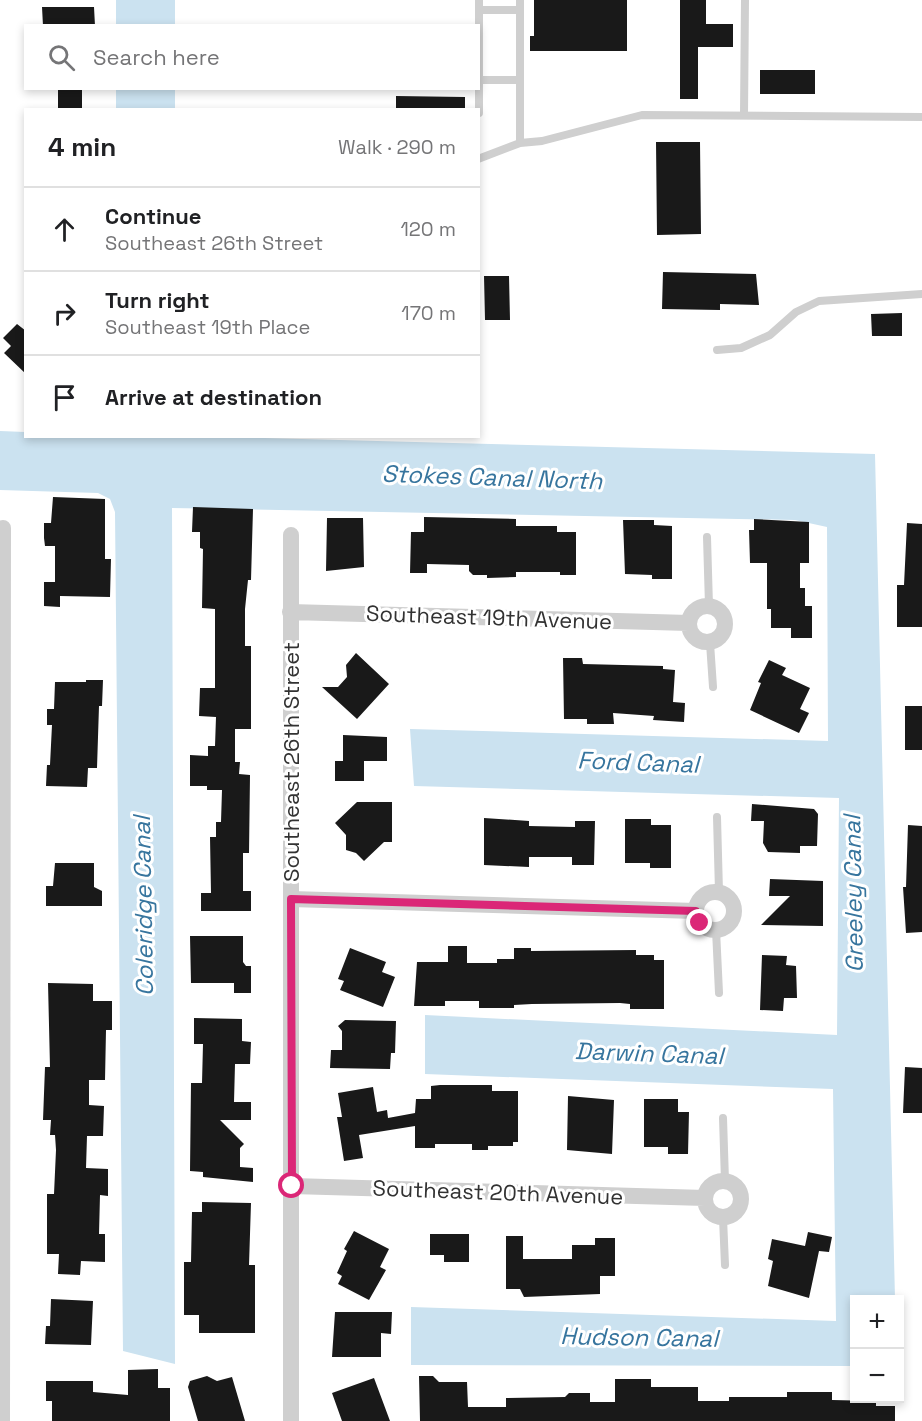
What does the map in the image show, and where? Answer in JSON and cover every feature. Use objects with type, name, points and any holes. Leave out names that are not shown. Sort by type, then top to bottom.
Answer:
[{"type":"street","points":[[2,1421],[1,602],[3,528]]},
{"type":"street","name":"Southeast 26th Street","points":[[291,535],[291,1421]]},
{"type":"street","points":[[709,606],[720,610],[726,621],[724,632],[710,643],[695,638],[689,623],[698,608],[709,606]]},
{"type":"street","name":"Southeast 19th Avenue","points":[[290,612],[689,623]]},
{"type":"street","points":[[719,892],[730,898],[734,909],[732,921],[716,930],[700,923],[696,911],[703,896],[719,892]]},
{"type":"street","points":[[291,899],[696,911]]},
{"type":"street","points":[[725,1181],[736,1186],[741,1203],[735,1214],[723,1218],[712,1214],[705,1197],[714,1183],[725,1181]]},
{"type":"street","name":"Southeast 20th Avenue","points":[[292,1186],[705,1197]]},
{"type":"lane","points":[[479,0],[479,24]]},
{"type":"lane","points":[[520,0],[520,143]]},
{"type":"lane","points":[[744,115],[745,0]]},
{"type":"lane","points":[[479,10],[520,10]]},
{"type":"lane","points":[[480,80],[520,80]]},
{"type":"lane","points":[[479,90],[479,108]]},
{"type":"lane","points":[[480,158],[520,143],[542,141],[642,115],[922,117]]},
{"type":"lane","points":[[717,350],[741,348],[770,335],[796,312],[819,301],[922,294]]},
{"type":"lane","points":[[707,537],[709,606]]},
{"type":"lane","points":[[710,643],[713,687]]},
{"type":"lane","points":[[717,817],[719,892]]},
{"type":"lane","points":[[716,930],[719,993]]},
{"type":"lane","points":[[723,1118],[725,1181]]},
{"type":"lane","points":[[723,1218],[725,1265]]},
{"type":"water","points":[[116,0],[175,0],[175,24],[116,24]]},
{"type":"water","points":[[116,90],[175,90],[175,108],[116,108]]},
{"type":"water","points":[[0,431],[24,432],[24,438],[261,438],[875,454],[895,1295],[850,1295],[850,1366],[411,1365],[411,1307],[836,1321],[833,1089],[425,1074],[425,1015],[837,1035],[839,798],[414,786],[410,729],[828,741],[827,527],[795,520],[172,508],[175,1364],[123,1351],[115,512],[110,499],[98,493],[0,490]]},
{"type":"building","points":[[534,0],[627,0],[627,51],[530,51],[530,36],[534,36]]},
{"type":"building","points":[[680,0],[706,0],[706,24],[733,24],[733,47],[698,47],[698,99],[680,99]]},
{"type":"building","points":[[42,7],[94,7],[95,24],[43,24]]},
{"type":"building","points":[[760,70],[815,70],[815,94],[760,94]]},
{"type":"building","points":[[58,90],[82,90],[82,108],[58,108]]},
{"type":"building","points":[[396,96],[465,97],[465,108],[396,108]]},
{"type":"building","points":[[656,142],[700,142],[701,234],[657,235]]},
{"type":"building","points":[[663,272],[756,274],[759,305],[720,304],[720,310],[662,309]]},
{"type":"building","points":[[484,276],[509,276],[510,320],[485,320]]},
{"type":"building","points":[[902,313],[902,336],[872,336],[871,314]]},
{"type":"building","points":[[17,324],[24,329],[24,372],[4,353],[11,346],[3,338]]},
{"type":"building","points":[[53,497],[105,499],[105,559],[111,559],[110,597],[60,596],[60,607],[44,606],[44,582],[55,582],[55,546],[45,546],[44,538],[44,523],[51,523]]},
{"type":"building","points":[[193,507],[253,509],[251,580],[248,580],[245,609],[245,646],[251,646],[251,729],[235,729],[235,762],[240,762],[239,774],[250,775],[249,853],[243,853],[243,891],[251,891],[251,911],[201,911],[201,893],[211,893],[210,837],[216,837],[216,822],[221,822],[222,790],[207,790],[207,786],[190,786],[190,755],[208,756],[208,746],[215,746],[216,717],[199,716],[200,688],[215,688],[215,609],[202,608],[203,549],[200,548],[200,532],[192,532]]},
{"type":"building","points":[[424,517],[516,519],[516,526],[557,526],[557,532],[576,532],[576,575],[560,575],[560,572],[516,572],[516,577],[487,578],[487,575],[473,575],[469,571],[469,565],[427,564],[427,573],[410,573],[411,532],[424,532]]},
{"type":"building","points":[[327,518],[363,518],[364,567],[326,571]]},
{"type":"building","points":[[754,519],[809,522],[809,563],[800,563],[800,588],[805,588],[805,606],[812,606],[812,638],[791,638],[791,628],[771,628],[771,609],[767,609],[767,563],[750,563],[749,530],[754,530]]},
{"type":"building","points":[[623,520],[654,520],[654,525],[672,526],[672,579],[652,579],[652,575],[625,574]]},
{"type":"building","points":[[907,523],[922,524],[922,627],[897,627],[897,585],[904,585]]},
{"type":"building","points":[[356,653],[389,684],[357,719],[322,687],[338,687],[347,677],[346,665]]},
{"type":"building","points":[[563,658],[582,658],[583,664],[663,666],[663,669],[675,670],[673,702],[685,703],[684,722],[653,720],[654,716],[613,713],[614,724],[587,724],[587,719],[564,719]]},
{"type":"building","points":[[769,660],[786,668],[782,675],[810,688],[800,709],[809,713],[799,733],[750,710],[761,683],[758,682]]},
{"type":"building","points":[[86,680],[103,680],[102,706],[99,706],[97,768],[88,768],[87,787],[46,786],[47,765],[50,765],[52,725],[47,725],[47,709],[54,709],[55,682],[86,682]]},
{"type":"building","points":[[905,706],[922,706],[922,750],[905,750]]},
{"type":"building","points":[[343,735],[387,737],[387,761],[364,761],[364,781],[335,781],[335,761],[343,761]]},
{"type":"building","points":[[357,802],[392,802],[392,842],[384,842],[364,861],[356,853],[346,850],[346,835],[335,823]]},
{"type":"building","points":[[752,804],[814,809],[818,814],[817,846],[800,846],[800,853],[768,852],[763,843],[764,821],[751,821]]},
{"type":"building","points":[[484,818],[529,821],[529,826],[575,827],[575,821],[595,821],[594,865],[572,865],[572,857],[529,857],[529,867],[484,865]]},
{"type":"building","points":[[625,819],[651,819],[651,825],[671,825],[671,868],[650,868],[650,863],[625,863]]},
{"type":"building","points":[[908,825],[922,826],[922,932],[906,933],[903,887],[906,887]]},
{"type":"building","points":[[55,863],[94,863],[94,887],[102,891],[102,906],[46,906],[46,886],[53,886]]},
{"type":"building","points":[[770,879],[823,881],[823,926],[761,925],[790,896],[769,896]]},
{"type":"building","points":[[190,936],[243,936],[243,962],[246,966],[251,966],[251,993],[234,993],[234,983],[191,983]]},
{"type":"building","points":[[448,946],[467,946],[467,963],[497,963],[497,959],[514,959],[514,948],[531,948],[531,951],[636,950],[636,955],[654,955],[654,960],[664,960],[664,1009],[630,1009],[630,1004],[620,1003],[532,1004],[514,1005],[514,1008],[479,1008],[479,1001],[445,1001],[445,1006],[414,1006],[417,962],[448,962]]},
{"type":"building","points":[[350,948],[386,962],[382,972],[395,977],[383,1007],[340,990],[344,981],[338,979]]},
{"type":"building","points":[[762,955],[787,956],[786,965],[796,966],[797,998],[784,998],[783,1011],[760,1010]]},
{"type":"building","points":[[48,983],[93,984],[93,1001],[112,1001],[112,1030],[106,1030],[105,1080],[89,1080],[89,1105],[104,1106],[103,1136],[87,1136],[86,1168],[108,1169],[108,1196],[100,1195],[99,1234],[105,1234],[105,1262],[81,1261],[80,1275],[58,1274],[59,1254],[47,1254],[47,1194],[54,1194],[56,1150],[55,1135],[50,1135],[51,1120],[43,1120],[45,1067],[50,1067]]},
{"type":"building","points":[[194,1018],[242,1019],[242,1041],[251,1042],[250,1064],[235,1064],[234,1102],[251,1102],[251,1120],[220,1120],[244,1144],[240,1148],[240,1167],[253,1168],[253,1182],[203,1177],[203,1172],[190,1171],[191,1083],[202,1083],[203,1044],[194,1044]]},
{"type":"building","points":[[345,1020],[396,1021],[395,1053],[391,1053],[390,1069],[330,1068],[331,1050],[342,1050],[342,1031],[338,1026]]},
{"type":"building","points":[[905,1067],[922,1068],[922,1113],[903,1113]]},
{"type":"building","points":[[492,1085],[492,1091],[518,1091],[518,1142],[513,1142],[513,1146],[488,1146],[488,1150],[472,1150],[472,1144],[435,1144],[435,1148],[415,1148],[415,1126],[359,1135],[363,1158],[344,1161],[337,1117],[342,1117],[338,1093],[373,1087],[377,1112],[387,1110],[388,1118],[415,1113],[416,1099],[431,1099],[431,1086]]},
{"type":"building","points":[[568,1096],[614,1100],[612,1154],[567,1150]]},
{"type":"building","points":[[644,1099],[678,1099],[678,1112],[689,1112],[688,1154],[668,1154],[668,1147],[644,1147]]},
{"type":"building","points":[[202,1202],[251,1203],[249,1265],[255,1265],[255,1333],[199,1333],[199,1315],[184,1315],[184,1262],[191,1262],[192,1212],[202,1212]]},
{"type":"building","points":[[354,1231],[389,1249],[380,1267],[386,1270],[369,1300],[338,1284],[342,1276],[337,1273],[347,1251],[344,1249]]},
{"type":"building","points":[[808,1232],[832,1237],[829,1252],[819,1251],[809,1298],[768,1286],[773,1261],[768,1259],[772,1239],[805,1246]]},
{"type":"building","points":[[430,1234],[469,1234],[469,1262],[444,1262],[444,1255],[430,1255]]},
{"type":"building","points":[[506,1236],[523,1236],[523,1259],[572,1259],[572,1245],[595,1245],[595,1238],[615,1238],[615,1276],[600,1276],[600,1294],[524,1297],[520,1289],[506,1289]]},
{"type":"building","points":[[51,1299],[93,1301],[91,1345],[45,1344],[46,1326],[50,1326]]},
{"type":"building","points":[[335,1312],[392,1312],[391,1334],[381,1333],[381,1357],[332,1357]]},
{"type":"building","points":[[158,1369],[158,1388],[170,1388],[170,1421],[52,1421],[52,1401],[46,1401],[46,1381],[93,1381],[93,1392],[128,1395],[128,1370]]},
{"type":"building","points":[[207,1376],[217,1381],[232,1377],[245,1421],[198,1421],[188,1387],[190,1381]]},
{"type":"building","points":[[419,1376],[433,1376],[439,1382],[467,1382],[468,1407],[506,1407],[506,1398],[565,1397],[569,1393],[590,1393],[590,1402],[615,1402],[615,1379],[651,1379],[651,1387],[698,1387],[698,1401],[729,1401],[729,1397],[787,1397],[787,1392],[832,1392],[832,1400],[876,1403],[876,1406],[895,1406],[895,1421],[420,1421]]},
{"type":"building","points":[[374,1378],[390,1421],[342,1421],[332,1393]]},
{"type":"route","points":[[292,1186],[291,899],[696,911],[700,923]]},
{"type":"water label","name":"Stokes Canal North","points":[[492,477]]},
{"type":"water label","name":"Ford Canal","points":[[638,762]]},
{"type":"water label","name":"Greeley Canal","points":[[853,894]]},
{"type":"water label","name":"Coleridge Canal","points":[[143,906]]},
{"type":"water label","name":"Darwin Canal","points":[[649,1053]]},
{"type":"water label","name":"Hudson Canal","points":[[639,1337]]}]
